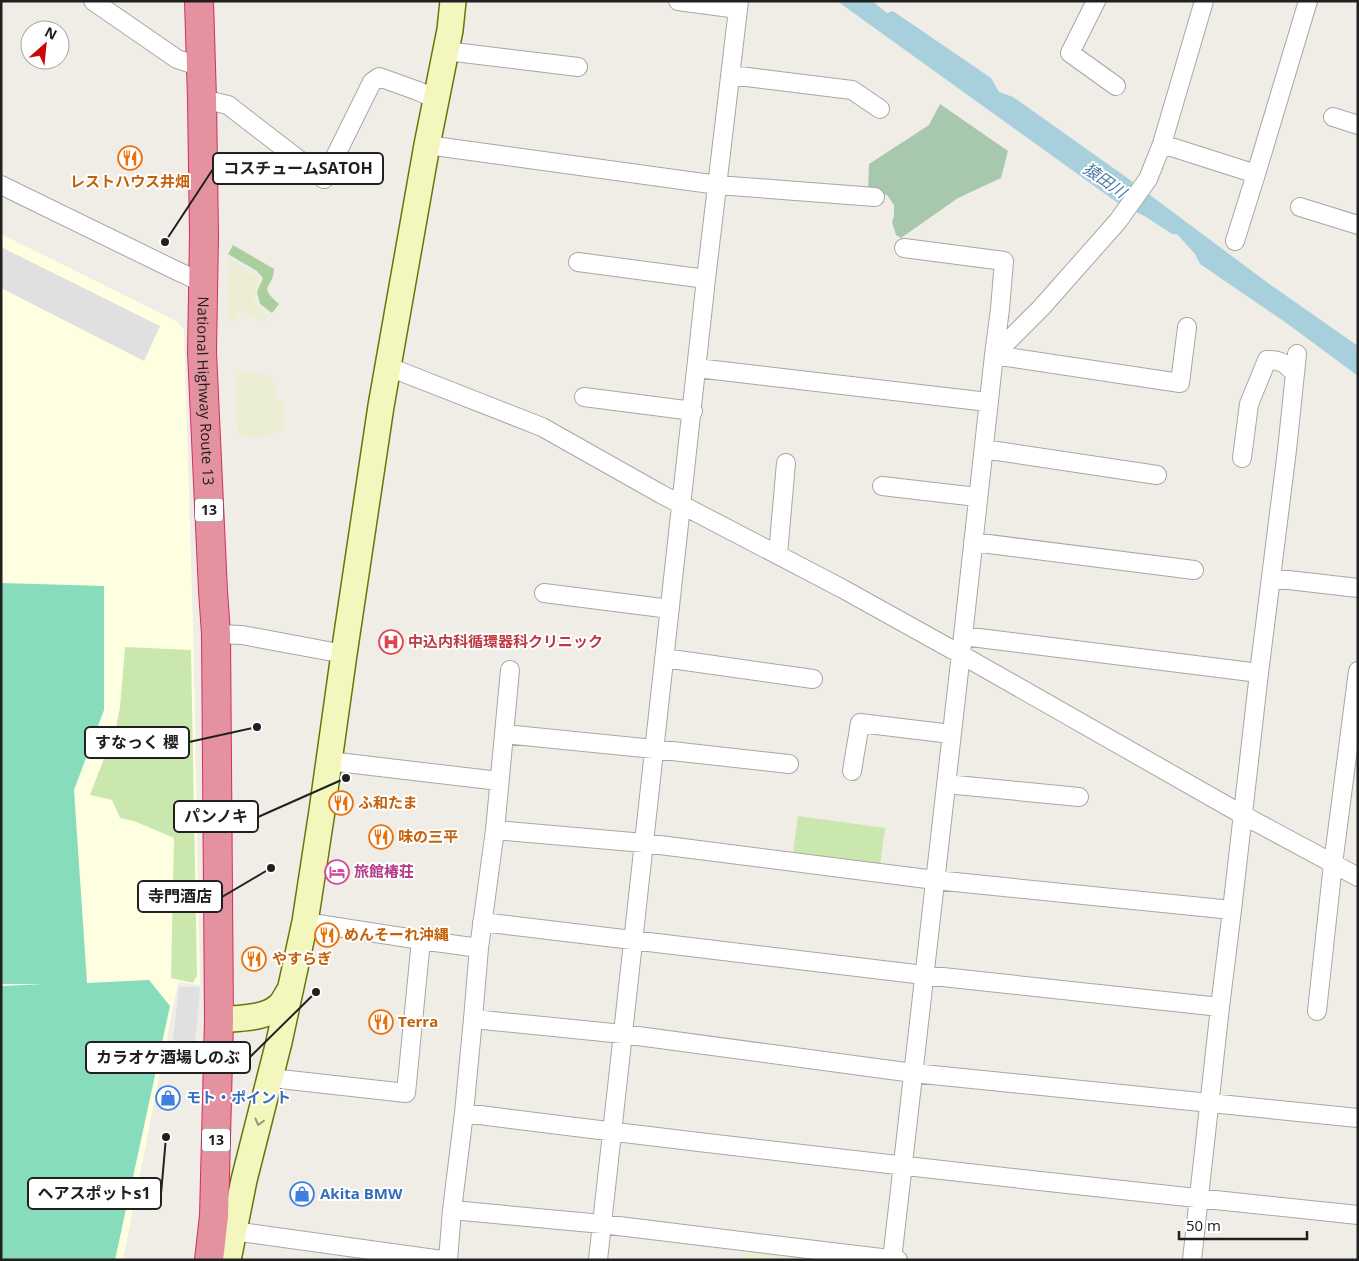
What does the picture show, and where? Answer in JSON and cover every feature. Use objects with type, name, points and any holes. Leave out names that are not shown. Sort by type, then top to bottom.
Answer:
[{"type":"highway","name":"National Highway Route 13","points":[[199,1],[204,236],[202,352],[212,591],[216,634],[219,1020],[214,1216],[208,1260]]},
{"type":"street","points":[[93,1],[177,59],[201,67]]},
{"type":"street","points":[[228,1260],[244,1180],[271,1078],[305,922],[380,415],[427,145],[450,30],[453,1]]},
{"type":"street","points":[[598,1260],[706,279],[739,5],[678,1]]},
{"type":"street","points":[[1096,1],[1070,53],[1116,86]]},
{"type":"street","points":[[994,355],[1041,308],[1118,221],[1148,179],[1162,144],[1204,1]]},
{"type":"street","points":[[1235,241],[1308,1]]},
{"type":"street","points":[[446,50],[578,67]]},
{"type":"street","points":[[731,75],[852,90],[880,108]]},
{"type":"street","points":[[202,99],[228,105],[324,179],[372,82],[379,78],[436,99]]},
{"type":"street","points":[[1333,117],[1358,125]]},
{"type":"street","points":[[1162,144],[1256,174]]},
{"type":"street","points":[[427,145],[718,184],[874,197]]},
{"type":"street","points":[[1,185],[203,282]]},
{"type":"street","points":[[1300,207],[1358,226]]},
{"type":"street","points":[[892,1259],[1004,261],[904,248]]},
{"type":"street","points":[[578,262],[706,279]]},
{"type":"street","points":[[994,355],[1180,384],[1187,327]]},
{"type":"street","points":[[1192,1260],[1297,354]]},
{"type":"street","points":[[1242,458],[1249,404],[1267,360],[1275,359],[1286,365],[1295,374]]},
{"type":"street","points":[[389,367],[542,427],[681,504],[843,589],[1243,815],[1358,877]]},
{"type":"street","points":[[697,368],[988,402]]},
{"type":"street","points":[[584,397],[692,411]]},
{"type":"street","points":[[984,449],[1157,475]]},
{"type":"street","points":[[778,554],[786,463]]},
{"type":"street","points":[[882,486],[977,497]]},
{"type":"street","points":[[973,542],[1194,570]]},
{"type":"street","points":[[1271,578],[1358,588]]},
{"type":"street","points":[[544,593],[670,609]]},
{"type":"street","points":[[216,634],[242,635],[344,654]]},
{"type":"street","points":[[963,636],[1259,673]]},
{"type":"street","points":[[664,658],[813,679]]},
{"type":"street","points":[[448,1260],[474,1019],[479,948],[495,830],[510,670]]},
{"type":"street","points":[[1318,1011],[1333,864],[1358,671]]},
{"type":"street","points":[[852,772],[860,723],[951,734]]},
{"type":"street","points":[[504,734],[789,764]]},
{"type":"street","points":[[330,761],[499,781]]},
{"type":"street","points":[[946,784],[1079,797]]},
{"type":"street","points":[[495,830],[644,844],[935,880],[1232,910]]},
{"type":"street","points":[[305,922],[479,948]]},
{"type":"street","points":[[482,922],[924,975],[1220,1007]]},
{"type":"street","points":[[271,1078],[406,1092],[421,940]]},
{"type":"street","points":[[219,1020],[271,1013],[280,1005],[290,990]]},
{"type":"street","points":[[474,1019],[623,1034],[913,1073],[1358,1118]]},
{"type":"street","points":[[464,1113],[903,1166],[1358,1215]]},
{"type":"street","points":[[452,1210],[602,1224],[898,1260]]},
{"type":"street","points":[[234,1231],[371,1255],[442,1260]]},
{"type":"shaded area","points":[[940,104],[1008,151],[1001,178],[958,198],[901,238],[896,235],[892,222],[894,205],[887,195],[868,191],[869,164],[929,125]]},
{"type":"shaded area","points":[[1,234],[178,322],[184,330],[193,625],[200,985],[178,982],[123,1260],[1,1260]]},
{"type":"shaded area","points":[[1,247],[160,326],[144,361],[1,288]]},
{"type":"shaded area","points":[[228,259],[260,279],[253,300],[260,309],[269,315],[264,323],[240,311],[232,324],[228,321]]},
{"type":"shaded area","points":[[236,372],[261,374],[275,381],[275,399],[286,404],[282,429],[261,438],[238,437]]},
{"type":"shaded area","points":[[179,987],[200,987],[195,1043],[173,1040]]},
{"type":"shaded area","points":[[745,1250],[823,1260],[744,1260]]},
{"type":"green space","points":[[233,245],[274,269],[272,280],[267,289],[272,298],[279,304],[272,313],[260,304],[257,292],[263,278],[257,271],[228,254]]},
{"type":"green space","points":[[1,583],[104,586],[104,710],[74,790],[87,983],[149,980],[170,1006],[115,1260],[1,1260],[1,986],[45,984],[1,984]]},
{"type":"green space","points":[[125,647],[191,650],[197,976],[193,983],[171,978],[174,838],[134,821],[120,818],[112,800],[90,795],[116,727],[120,707]]},
{"type":"green space","points":[[798,816],[885,828],[880,866],[793,854]]},
{"type":"water","name":"猿田川","points":[[837,1],[872,1],[887,13],[893,11],[991,78],[999,92],[1013,97],[1126,177],[1268,283],[1358,346],[1358,376],[1285,322],[1200,264],[1195,254],[1177,234],[1172,234],[1146,217],[1115,201]]},
{"type":"place","name":"レストハウス井畑","points":[[130,158]]},
{"type":"place","name":"コスチュームSATOH","points":[[165,242]]},
{"type":"place","name":"中込内科循環器科クリニック","points":[[391,642]]},
{"type":"place","name":"すなっく 櫻","points":[[257,727]]},
{"type":"place","name":"パンノキ","points":[[346,778]]},
{"type":"place","name":"ふ和たま","points":[[341,803]]},
{"type":"place","name":"味の三平","points":[[381,837]]},
{"type":"place","name":"寺門酒店","points":[[271,868]]},
{"type":"place","name":"旅館椿荘","points":[[337,872]]},
{"type":"place","name":"めんそーれ沖縄","points":[[327,935]]},
{"type":"place","name":"やすらぎ","points":[[254,959]]},
{"type":"place","name":"カラオケ酒場しのぶ","points":[[316,992]]},
{"type":"place","name":"Terra","points":[[381,1022]]},
{"type":"place","name":"モト・ポイント","points":[[168,1098]]},
{"type":"place","name":"ヘアスポットs1","points":[[166,1137]]},
{"type":"place","name":"Akita BMW","points":[[302,1194]]}]
